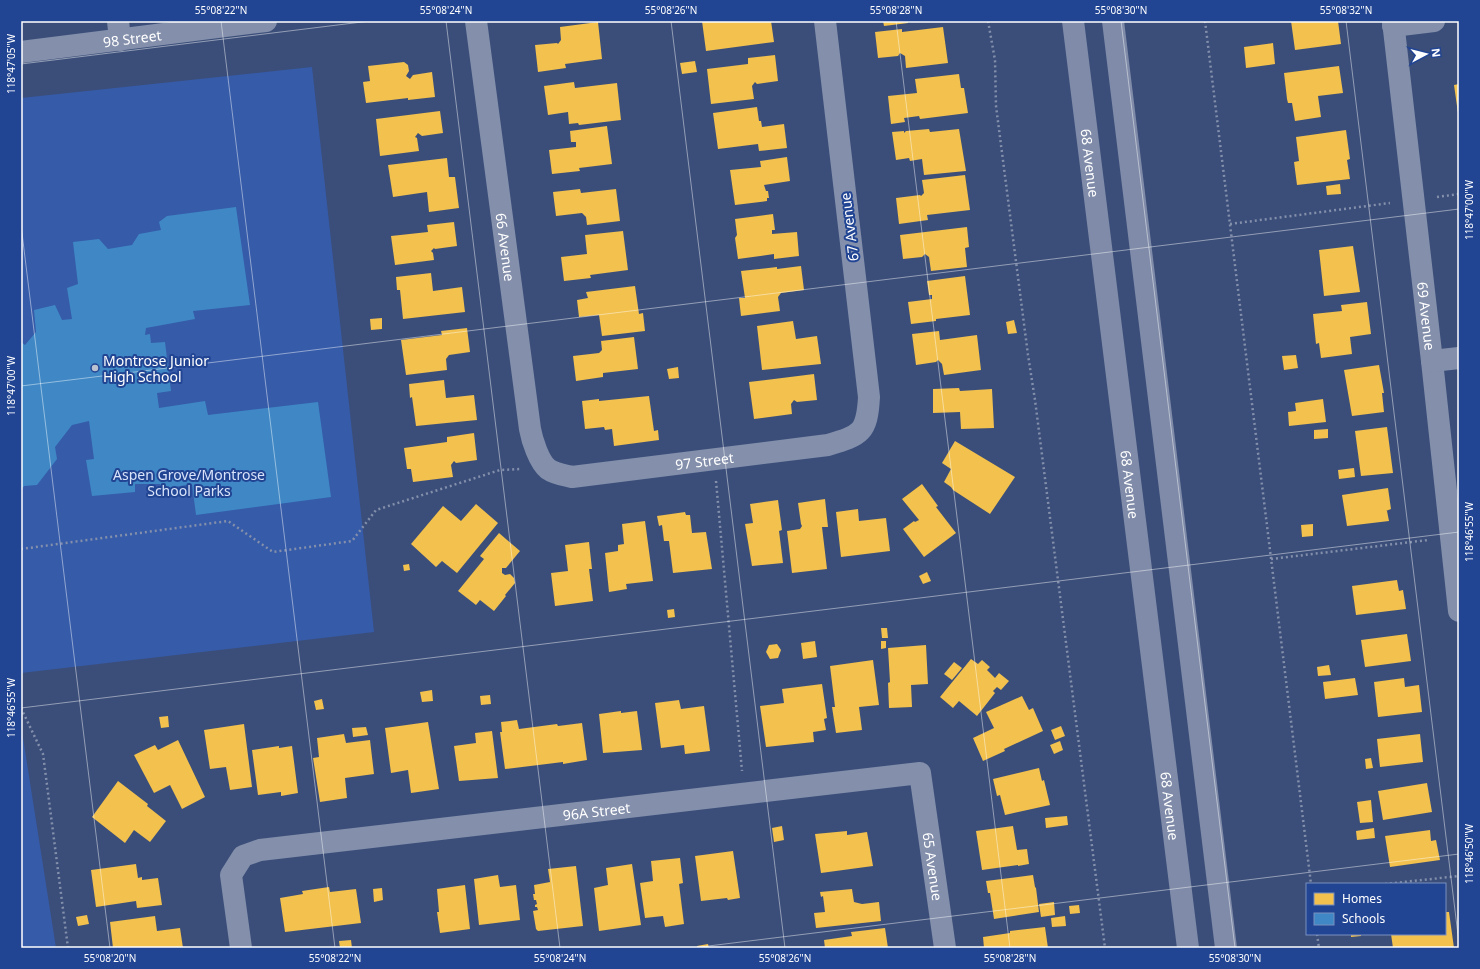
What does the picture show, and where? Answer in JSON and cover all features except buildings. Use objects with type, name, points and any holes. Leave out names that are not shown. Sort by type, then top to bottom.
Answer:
[{"type":"main road","name":"68 Avenue","points":[[1073,21],[1188,948]]},
{"type":"main road","points":[[1113,21],[1226,948]]},
{"type":"street","name":"98 Street","points":[[21,52],[119,30],[266,21]]},
{"type":"street","name":"66 Avenue","points":[[476,21],[530,429],[534,447],[547,469]]},
{"type":"street","name":"67 Avenue","points":[[825,21],[869,397],[868,416],[860,432]]},
{"type":"street","points":[[1393,24],[1434,21]]},
{"type":"street","name":"69 Avenue","points":[[1393,24],[1414,200],[1459,611]]},
{"type":"street","points":[[1432,361],[1459,358]]},
{"type":"street","name":"97 Street","points":[[547,469],[557,474],[572,477],[828,445],[844,440],[860,432]]},
{"type":"street","name":"96A Street","points":[[241,948],[231,875],[243,856],[260,850],[920,773],[922,785]]},
{"type":"street","name":"65 Avenue","points":[[922,785],[945,948]]},
{"type":"path","points":[[988,21],[995,60],[996,106],[1105,948]]},
{"type":"path","points":[[1205,21],[1311,883]]},
{"type":"path","points":[[1230,224],[1459,194]]},
{"type":"path","points":[[714,460],[744,793]]},
{"type":"path","points":[[21,549],[228,521],[273,552],[352,541],[376,510],[500,470],[547,469]]},
{"type":"path","points":[[1271,559],[1451,537]]},
{"type":"path","points":[[21,708],[43,754],[68,948]]},
{"type":"path","points":[[1394,883],[1459,876]]},
{"type":"path","points":[[1317,935],[1319,948]]},
{"type":"green space","name":"Aspen Grove/Montrose School Parks","points":[[312,67],[374,632],[21,673],[21,98]]},
{"type":"green space","points":[[21,725],[56,948],[21,948]]},
{"type":"place","name":"Montrose Junior High School","points":[[95,368]]}]
